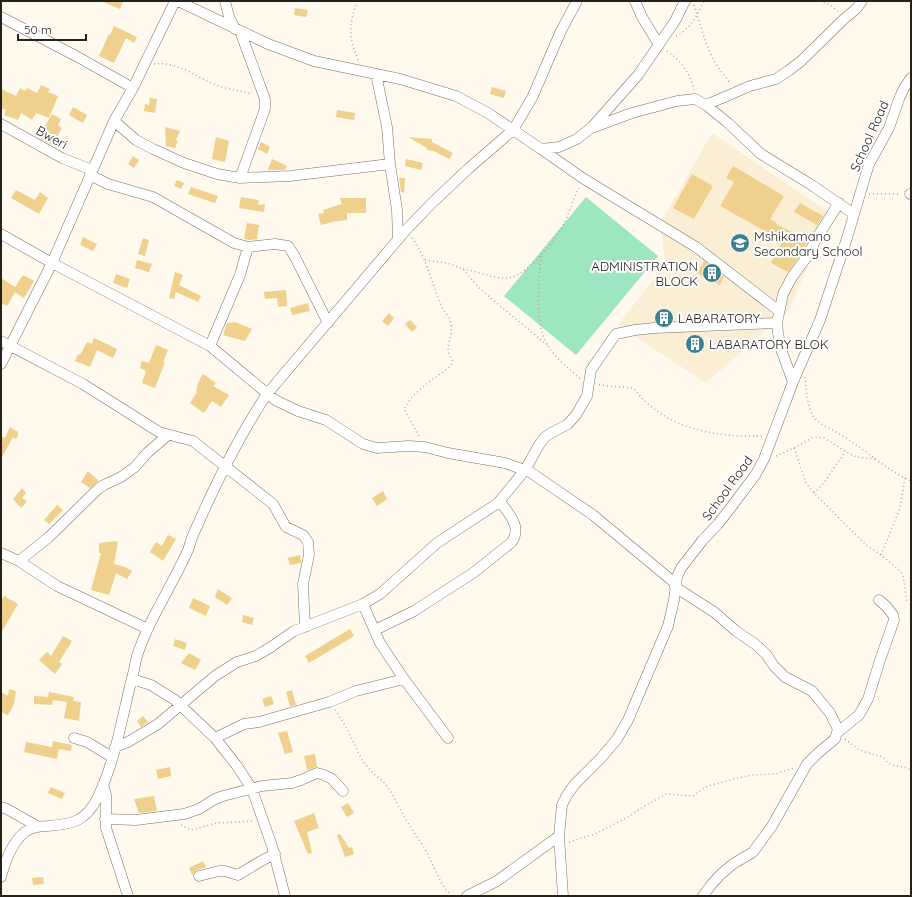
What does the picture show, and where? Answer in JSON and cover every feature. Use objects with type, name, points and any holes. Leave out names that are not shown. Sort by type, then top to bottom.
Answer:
[{"type":"street","points":[[1,364],[6,343],[52,263],[114,121],[133,88],[177,1],[268,44],[314,61],[400,79],[456,96],[488,113],[584,179],[696,247],[779,311]]},
{"type":"street","points":[[225,1],[230,17],[237,30],[265,99],[262,116],[246,156],[240,178]]},
{"type":"street","points":[[1,877],[6,861],[18,838],[25,832],[36,826],[69,824],[83,818],[92,808],[103,784],[114,752],[137,657],[148,629],[188,551],[193,535],[253,414],[267,394],[406,230],[463,174],[514,130],[532,98],[561,31],[577,1]]},
{"type":"street","points":[[635,1],[642,17],[661,43]]},
{"type":"street","points":[[541,149],[559,147],[577,139],[592,127],[638,75],[675,21],[685,1]]},
{"type":"street","points":[[706,105],[750,86],[776,79],[788,71],[800,62],[856,9],[862,1]]},
{"type":"street","points":[[1,17],[133,88]]},
{"type":"street","points":[[376,74],[387,126],[390,164],[397,210],[398,239]]},
{"type":"street","name":"School Road","points":[[563,896],[559,841],[562,805],[567,795],[617,739],[628,720],[668,626],[674,600],[675,586],[681,568],[732,506],[756,474],[764,459],[793,382],[820,320],[869,164],[889,128],[899,99],[911,78]]},
{"type":"street","points":[[592,127],[632,113],[677,101],[695,99],[706,105],[761,154],[854,214]]},
{"type":"street","points":[[114,121],[136,140],[159,152],[184,163],[217,174],[240,178],[290,176],[390,164]]},
{"type":"street","name":"Bweri","points":[[1,124],[62,158],[91,172],[108,184],[153,197],[234,243],[248,247]]},
{"type":"street","points":[[793,382],[781,349],[778,333],[777,323],[783,294],[792,277],[806,258],[839,203]]},
{"type":"street","points":[[1,234],[52,263],[210,346],[267,394],[281,403],[326,420],[367,446],[377,448],[409,446],[425,447],[448,453],[504,463],[525,470],[593,515],[675,586],[714,612],[736,632],[755,644],[766,654],[774,666],[785,677],[812,691],[830,713],[837,727],[838,733]]},
{"type":"street","points":[[210,346],[240,275],[248,247],[280,244],[288,246],[291,249],[328,322]]},
{"type":"street","points":[[114,752],[164,720],[181,704],[228,667],[242,660],[256,656],[294,631],[363,604],[380,594],[437,543],[500,501],[525,470],[545,437],[551,432],[568,424],[576,415],[587,396],[588,386],[595,363],[616,334],[654,328],[777,323]]},
{"type":"street","points":[[6,343],[83,384],[152,428],[168,435],[181,436],[193,440],[273,504],[286,527],[303,535],[306,539],[309,555],[304,584],[305,627]]},
{"type":"street","points":[[18,561],[49,537],[98,489],[121,477],[135,467],[147,453],[168,435]]},
{"type":"street","points":[[374,630],[414,611],[473,573],[512,542],[515,537],[516,528],[500,501]]},
{"type":"street","points":[[1,553],[18,561],[57,586],[148,629]]},
{"type":"street","points":[[703,896],[721,874],[753,852],[772,826],[807,764],[835,739],[838,733],[859,715],[868,699],[894,620],[893,615],[879,600]]},
{"type":"street","points":[[363,604],[380,643],[404,679],[448,738]]},
{"type":"street","points":[[215,738],[244,724],[259,722],[329,702],[352,692],[404,679]]},
{"type":"street","points":[[132,680],[151,685],[163,691],[181,704],[215,738],[237,766],[252,789],[275,854],[285,896]]},
{"type":"street","points":[[74,738],[114,752]]},
{"type":"street","points":[[106,819],[136,820],[192,812],[204,807],[215,799],[263,786],[292,783],[318,773],[332,779],[342,791]]},
{"type":"street","points":[[103,784],[106,795],[106,828],[128,896]]},
{"type":"street","points":[[1,807],[8,809],[36,826]]},
{"type":"street","points":[[467,896],[497,881],[559,841]]},
{"type":"street","points":[[199,876],[219,871],[225,871],[238,875],[275,854]]},
{"type":"path","points":[[357,1],[350,35],[362,72]]},
{"type":"path","points":[[693,1],[703,35],[714,61],[736,92]]},
{"type":"path","points":[[695,99],[690,77],[684,66],[661,43],[682,34],[690,26],[704,1]]},
{"type":"path","points":[[820,1],[836,8],[844,19]]},
{"type":"path","points":[[144,65],[165,63],[175,65],[222,87],[265,99]]},
{"type":"path","points":[[425,260],[447,263],[463,269],[475,270],[499,278],[509,278],[518,275],[541,256],[559,232],[566,220],[574,196],[584,179]]},
{"type":"path","points":[[860,194],[911,194]]},
{"type":"path","points":[[406,230],[416,242],[425,260],[442,306],[451,322],[451,337],[448,351],[452,360],[448,368],[423,388],[405,407],[405,411],[425,447]]},
{"type":"path","points":[[541,256],[539,325],[547,345]]},
{"type":"path","points":[[463,269],[480,289],[547,345],[563,363],[588,386]]},
{"type":"path","points":[[804,357],[806,386],[814,417],[819,422],[851,440],[905,478],[911,480]]},
{"type":"path","points":[[587,396],[598,385],[633,388],[642,399],[664,416],[684,425],[708,432],[727,435],[772,436]]},
{"type":"path","points":[[764,459],[782,454],[812,438],[818,437],[824,438],[845,452],[856,456],[877,459]]},
{"type":"path","points":[[794,448],[804,477],[814,493],[866,545],[881,555],[903,575],[907,603]]},
{"type":"path","points":[[814,493],[823,484],[845,452]]},
{"type":"path","points":[[881,555],[900,508],[905,478]]},
{"type":"path","points":[[329,702],[345,725],[362,760],[373,773],[385,783],[391,792],[406,820],[425,849],[442,884],[451,896]]},
{"type":"path","points":[[838,733],[858,749],[883,757],[891,766],[908,768],[911,770]]},
{"type":"path","points":[[559,841],[595,834],[628,818],[643,807],[666,794],[693,796],[705,787],[752,775],[775,774],[807,764]]},
{"type":"path","points":[[171,816],[191,830],[217,823],[262,820]]},
{"type":"shaded area","name":"Mshikamano Secondary School","points":[[712,133],[830,213],[789,310],[706,383],[618,325],[665,264],[661,222]]},
{"type":"green space","points":[[586,197],[658,256],[576,355],[504,296]]},
{"type":"building","points":[[101,1],[123,1],[120,9]]},
{"type":"building","points":[[295,8],[308,10],[306,17],[294,15]]},
{"type":"building","points":[[114,26],[137,37],[134,43],[126,38],[114,63],[99,56]]},
{"type":"building","points":[[41,85],[50,89],[48,92],[58,96],[49,118],[36,113],[32,120],[21,113],[18,120],[4,115],[6,110],[1,108],[1,89],[16,96],[20,88],[25,91],[27,88],[37,93]]},
{"type":"building","points":[[492,87],[506,91],[504,98],[490,94]]},
{"type":"building","points":[[150,98],[157,99],[155,113],[144,111],[145,104],[149,105]]},
{"type":"building","points":[[73,107],[87,115],[83,123],[69,115]]},
{"type":"building","points":[[337,110],[355,113],[354,120],[336,117]]},
{"type":"building","points":[[52,114],[61,119],[58,125],[62,128],[54,142],[56,143],[54,146],[40,139]]},
{"type":"building","points":[[165,127],[180,131],[176,140],[178,141],[175,148],[166,146]]},
{"type":"building","points":[[216,137],[229,141],[225,162],[212,159]]},
{"type":"building","points":[[408,137],[432,139],[432,142],[453,153],[449,159],[434,151],[427,150],[427,148]]},
{"type":"building","points":[[261,142],[270,147],[267,154],[258,149]]},
{"type":"building","points":[[133,156],[139,160],[134,168],[128,164]]},
{"type":"building","points":[[272,159],[287,166],[285,170],[268,170]]},
{"type":"building","points":[[406,159],[423,163],[421,170],[405,166]]},
{"type":"building","points":[[733,166],[784,196],[770,219],[777,223],[776,224],[808,240],[801,254],[788,272],[771,263],[782,242],[781,240],[720,206],[734,182],[726,178]]},
{"type":"building","points":[[692,174],[713,186],[694,219],[673,208]]},
{"type":"building","points":[[399,178],[405,178],[404,193],[401,192]]},
{"type":"building","points":[[177,180],[184,183],[181,189],[174,186]]},
{"type":"building","points":[[191,187],[218,196],[215,203],[188,194]]},
{"type":"building","points":[[16,190],[35,200],[40,192],[48,198],[39,214],[11,198]]},
{"type":"building","points":[[241,197],[259,200],[258,205],[265,204],[264,212],[239,208]]},
{"type":"building","points":[[340,198],[366,198],[366,213],[347,213],[347,220],[321,225],[318,214],[324,213],[323,210],[342,204]]},
{"type":"building","points":[[800,203],[823,216],[817,225],[794,212]]},
{"type":"building","points":[[247,223],[259,225],[258,239],[244,239]]},
{"type":"building","points":[[83,237],[97,244],[93,251],[80,245]]},
{"type":"building","points":[[143,238],[149,240],[145,256],[138,254]]},
{"type":"building","points":[[137,260],[152,264],[149,272],[135,268]]},
{"type":"building","name":"ADMINISTRATION BLOCK","points":[[704,261],[724,277],[720,285],[697,273]]},
{"type":"building","points":[[175,272],[183,275],[179,285],[201,296],[198,302],[176,292],[174,299],[169,298]]},
{"type":"building","points":[[116,274],[130,279],[127,288],[113,283]]},
{"type":"building","points":[[23,275],[34,281],[24,298],[15,292],[7,306],[1,303],[1,278],[15,287]]},
{"type":"building","points":[[286,290],[287,306],[278,307],[277,298],[265,299],[264,292]]},
{"type":"building","points":[[308,303],[310,311],[292,315],[290,308]]},
{"type":"building","name":"LABARATORY","points":[[661,308],[674,318],[672,321],[657,321],[654,319]]},
{"type":"building","points":[[389,313],[394,318],[388,326],[382,321]]},
{"type":"building","points":[[410,320],[417,327],[412,332],[405,324]]},
{"type":"building","points":[[235,322],[252,329],[245,341],[223,335],[227,323]]},
{"type":"building","name":"LABARATORY BLOK","points":[[692,333],[705,342],[699,352],[685,345]]},
{"type":"building","points":[[94,338],[117,349],[113,358],[97,350],[90,367],[75,361],[78,354],[80,355],[87,342],[92,344]]},
{"type":"building","points":[[156,345],[168,350],[155,388],[142,383],[146,371],[140,368],[142,361],[149,363]]},
{"type":"building","points":[[203,374],[216,383],[213,386],[229,395],[221,407],[212,401],[204,413],[190,403],[197,392],[198,383]]},
{"type":"building","points":[[10,427],[18,432],[18,435],[16,439],[13,437],[1,459],[1,436],[5,438]]},
{"type":"building","points":[[88,471],[99,481],[90,488],[81,482]]},
{"type":"building","points":[[22,488],[26,493],[22,498],[27,501],[21,508],[13,499]]},
{"type":"building","points":[[383,491],[387,499],[377,506],[372,498]]},
{"type":"building","points":[[57,505],[63,510],[49,524],[44,520]]},
{"type":"building","points":[[168,535],[176,539],[163,561],[150,552],[156,542],[162,546]]},
{"type":"building","points":[[118,541],[114,564],[132,571],[127,579],[116,573],[109,595],[91,590],[101,553],[99,553],[99,543]]},
{"type":"building","points":[[300,555],[301,563],[290,565],[288,558]]},
{"type":"building","points":[[218,589],[232,598],[227,605],[215,597]]},
{"type":"building","points":[[4,596],[18,604],[1,633],[1,601]]},
{"type":"building","points":[[193,598],[210,606],[206,616],[189,608]]},
{"type":"building","points":[[243,615],[254,618],[252,625],[242,622]]},
{"type":"building","points":[[350,629],[354,636],[309,663],[305,656]]},
{"type":"building","points":[[63,636],[72,641],[59,662],[62,664],[55,674],[39,660],[47,652],[51,656]]},
{"type":"building","points":[[175,639],[187,643],[185,650],[173,646]]},
{"type":"building","points":[[189,653],[201,660],[195,670],[181,663]]},
{"type":"building","points":[[9,689],[16,691],[14,704],[8,715],[1,712],[1,692],[8,696]]},
{"type":"building","points":[[292,690],[296,705],[290,706],[286,692]]},
{"type":"building","points":[[49,692],[74,697],[73,701],[81,702],[79,721],[64,718],[67,702],[53,700],[52,705],[34,704],[34,696],[48,697]]},
{"type":"building","points":[[271,696],[274,704],[265,707],[262,699]]},
{"type":"building","points":[[143,716],[148,722],[141,727],[137,721]]},
{"type":"building","points":[[287,731],[293,752],[285,754],[278,733]]},
{"type":"building","points":[[53,741],[72,745],[71,751],[59,749],[57,759],[24,752],[26,742],[52,747]]},
{"type":"building","points":[[315,754],[317,767],[307,770],[304,756]]},
{"type":"building","points":[[170,767],[171,776],[158,779],[156,770]]},
{"type":"building","points":[[51,787],[65,793],[62,799],[48,793]]},
{"type":"building","points":[[154,796],[157,811],[139,813],[134,799]]},
{"type":"building","points":[[348,803],[354,813],[347,817],[341,807]]},
{"type":"building","points":[[314,813],[319,828],[307,832],[312,853],[308,854],[294,821]]},
{"type":"building","points":[[340,834],[349,848],[352,847],[354,854],[345,857],[337,835]]},
{"type":"building","points":[[203,861],[206,867],[197,870],[192,875],[189,868]]},
{"type":"building","points":[[43,877],[44,884],[33,885],[32,878]]},
{"type":"place","name":"Mshikamano Secondary School","points":[[740,243]]},
{"type":"place","name":"ADMINISTRATION BLOCK","points":[[712,273]]},
{"type":"place","name":"LABARATORY","points":[[664,318]]},
{"type":"place","name":"LABARATORY BLOK","points":[[695,344]]}]
